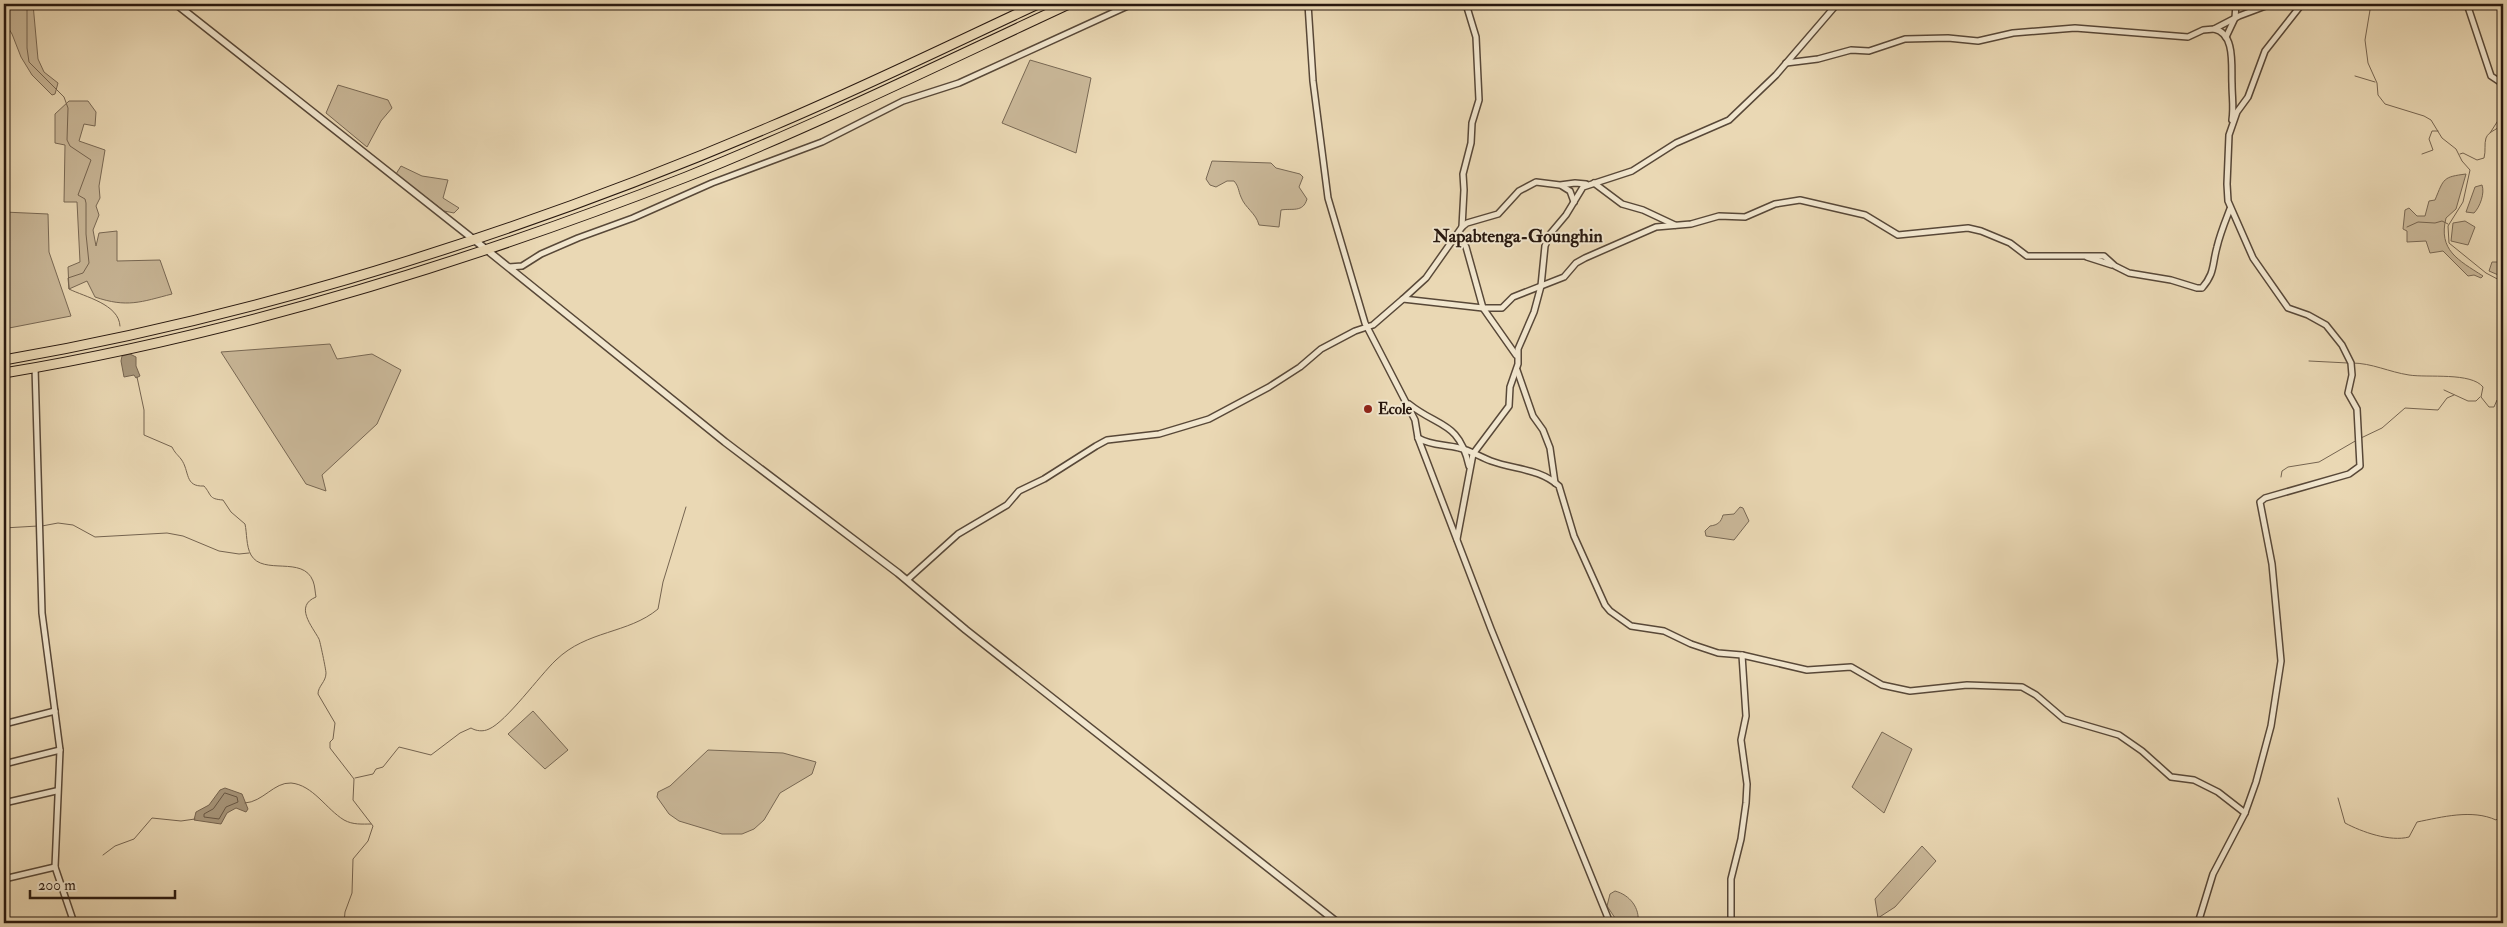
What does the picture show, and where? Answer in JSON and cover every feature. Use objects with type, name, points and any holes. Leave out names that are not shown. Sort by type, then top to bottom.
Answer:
[{"type":"highway","points":[[4,360],[126,335],[252,306],[474,240],[662,171],[772,126],[1038,4]]},
{"type":"highway","points":[[4,373],[118,351],[254,318],[487,250],[688,176],[878,94],[1069,4]]},
{"type":"street","points":[[176,4],[509,267],[725,442],[907,580],[966,630],[1338,923]]},
{"type":"street","points":[[509,267],[522,266],[541,254],[578,238],[633,218],[712,183],[822,142],[903,101],[959,83],[1132,4]]},
{"type":"street","points":[[1308,4],[1313,81],[1328,198],[1351,282],[1367,328],[1415,420],[1418,438],[1457,539],[1610,923]]},
{"type":"street","points":[[907,580],[958,534],[1007,505],[1019,491],[1044,480],[1096,446],[1107,440],[1159,434],[1209,420],[1300,368],[1321,349],[1356,330],[1373,326],[1426,278],[1462,227],[1463,174],[1471,143],[1472,123],[1479,100],[1476,37],[1466,4]]},
{"type":"street","points":[[1462,227],[1498,214],[1514,196],[1530,184],[1540,182],[1560,185],[1594,183],[1632,171],[1676,143],[1729,120],[1776,75],[1837,4]]},
{"type":"street","points":[[2226,37],[2235,18],[2236,4]]},
{"type":"street","points":[[1786,63],[1818,59],[1851,50],[1869,51],[1905,39],[1948,38],[1978,41],[2012,33],[2074,28],[2180,38],[2203,30],[2214,29],[2235,18],[2271,4]]},
{"type":"street","points":[[2229,135],[2238,112],[2248,97],[2264,51],[2302,4]]},
{"type":"street","points":[[2467,4],[2492,76],[2503,84]]},
{"type":"street","points":[[2198,923],[2213,874],[2245,813],[2256,782],[2271,726],[2281,661],[2272,564],[2260,502],[2266,498],[2349,474],[2360,466],[2357,409],[2348,393],[2352,375],[2351,363],[2342,345],[2326,325],[2308,314],[2288,308],[2253,258],[2238,220],[2230,209],[2226,184],[2229,135],[2234,109],[2233,67],[2226,37],[2223,32],[2214,29]]},
{"type":"street","points":[[1594,183],[1622,204],[1643,210],[1675,225]]},
{"type":"street","points":[[1555,482],[1550,448],[1543,430],[1533,416],[1517,370],[1517,356],[1541,286],[1545,246],[1550,234],[1586,184]]},
{"type":"street","points":[[1560,185],[1570,191],[1574,203]]},
{"type":"street","points":[[1404,299],[1484,308],[1502,308],[1513,297],[1564,278],[1576,263],[1585,258],[1656,227],[1691,224],[1719,216],[1745,217],[1775,204],[1800,200],[1865,215],[1898,235],[1968,228],[2010,243],[2027,256],[2104,256],[2115,266],[2129,273],[2171,280],[2202,288],[2209,279],[2214,267],[2216,250],[2230,209]]},
{"type":"street","points":[[1459,233],[1466,247],[1484,308],[1517,356]]},
{"type":"street","points":[[35,367],[42,613],[60,750],[55,867],[74,923]]},
{"type":"street","points":[[1457,539],[1474,453],[1493,426],[1506,413],[1509,406],[1510,387],[1517,370]]},
{"type":"street","points":[[1406,402],[1425,416],[1445,425],[1457,435],[1465,450],[1470,469]]},
{"type":"street","points":[[1418,438],[1431,445],[1465,450],[1492,462],[1538,472],[1555,482],[1559,486],[1574,536],[1610,611],[1632,626],[1664,631],[1691,644],[1718,652],[1742,655],[1807,670],[1851,667],[1882,685],[1910,691],[1974,685],[2022,688],[2036,695],[2064,719],[2119,735],[2142,750],[2171,777],[2194,780],[2218,792],[2245,813]]},
{"type":"street","points":[[1731,923],[1731,879],[1741,839],[1747,784],[1741,740],[1746,716],[1742,655]]},
{"type":"street","points":[[4,724],[55,711]]},
{"type":"street","points":[[4,764],[60,750]]},
{"type":"street","points":[[4,803],[56,790]]},
{"type":"street","points":[[4,879],[55,867]]},
{"type":"shaded area","points":[[5,4],[33,4],[38,59],[44,72],[58,83],[55,94],[52,95],[32,75],[21,57],[12,34],[4,21]]},
{"type":"shaded area","points":[[1030,60],[1091,78],[1076,153],[1002,123]]},
{"type":"shaded area","points":[[338,85],[388,100],[392,108],[381,121],[367,147],[326,113]]},
{"type":"shaded area","points":[[69,101],[88,101],[96,112],[95,126],[84,124],[79,141],[105,150],[99,186],[100,198],[96,206],[99,215],[93,230],[96,246],[99,233],[117,231],[117,261],[160,260],[172,294],[134,303],[125,303],[95,297],[87,281],[69,289],[68,267],[80,262],[77,202],[64,202],[65,145],[55,143],[55,114]]},
{"type":"shaded area","points":[[1212,161],[1271,163],[1276,168],[1300,174],[1303,177],[1299,187],[1307,199],[1300,208],[1281,210],[1279,227],[1259,225],[1243,201],[1234,181],[1227,181],[1216,187],[1210,185],[1206,179]]},
{"type":"shaded area","points":[[401,166],[422,176],[448,180],[443,198],[459,208],[454,213],[444,211],[396,174]]},
{"type":"shaded area","points":[[2466,174],[2456,209],[2446,218],[2445,238],[2452,253],[2483,276],[2481,278],[2474,275],[2468,276],[2443,251],[2430,253],[2426,241],[2407,242],[2407,231],[2403,229],[2405,210],[2409,208],[2417,216],[2425,216],[2429,201],[2435,200],[2445,180],[2453,176]]},
{"type":"shaded area","points":[[2482,185],[2482,196],[2478,207],[2474,213],[2466,212],[2475,187]]},
{"type":"shaded area","points":[[4,212],[48,214],[49,252],[71,316],[4,329]]},
{"type":"shaded area","points":[[2465,221],[2475,227],[2468,245],[2451,241],[2453,223]]},
{"type":"shaded area","points":[[2492,262],[2503,262],[2503,277],[2489,271]]},
{"type":"shaded area","points":[[330,344],[337,359],[372,354],[401,370],[377,424],[322,475],[326,491],[306,484],[221,352]]},
{"type":"shaded area","points":[[1740,507],[1743,508],[1749,521],[1734,540],[1706,536],[1705,531],[1710,526],[1719,523],[1723,515],[1734,514]]},
{"type":"shaded area","points":[[533,711],[568,750],[545,769],[508,734]]},
{"type":"shaded area","points":[[1882,732],[1912,749],[1884,813],[1852,787]]},
{"type":"shaded area","points":[[708,750],[783,753],[816,762],[812,774],[780,793],[764,820],[754,829],[742,834],[722,834],[679,821],[669,814],[657,797],[658,792],[670,786]]},
{"type":"shaded area","points":[[1922,846],[1936,861],[1895,907],[1878,918],[1875,899]]},
{"type":"shaded area","points":[[1615,891],[1629,899],[1636,907],[1638,923],[1629,923],[1622,918],[1615,918],[1607,906],[1610,894]]},
{"type":"water","points":[[130,354],[136,357],[136,366],[140,376],[136,378],[134,375],[124,377],[122,356]]},
{"type":"water","points":[[225,788],[242,794],[248,809],[246,812],[236,808],[227,813],[221,824],[194,820],[196,812],[209,805],[220,790]]},
{"type":"waterway","points":[[27,4],[27,48],[29,62],[64,97],[68,108],[67,140],[70,146],[91,160],[78,195],[85,199],[86,203],[86,234],[89,263],[83,273],[68,278],[69,289],[108,307],[118,318],[120,326]]},
{"type":"waterway","points":[[2369,4],[2370,10],[2365,40],[2368,63],[2377,83],[2378,95],[2385,104],[2431,120],[2442,138],[2456,149],[2462,161],[2470,170],[2463,202],[2448,226],[2449,243],[2486,273],[2503,282]]},
{"type":"waterway","points":[[2355,76],[2375,82]]},
{"type":"waterway","points":[[2490,133],[2499,119]]},
{"type":"waterway","points":[[2460,154],[2463,153],[2477,160],[2484,158],[2487,135],[2500,127],[2503,122]]},
{"type":"waterway","points":[[2422,154],[2433,150],[2429,139],[2432,131],[2438,131]]},
{"type":"waterway","points":[[2407,227],[2418,222],[2435,223],[2442,221],[2448,224]]},
{"type":"waterway","points":[[2309,361],[2348,363]]},
{"type":"waterway","points":[[2352,363],[2367,364],[2409,375],[2449,376],[2469,379],[2483,387],[2481,397],[2489,407],[2494,407],[2497,400],[2503,404]]},
{"type":"waterway","points":[[137,377],[144,410],[144,435],[172,447],[184,464],[190,481],[198,486],[204,486],[213,498],[223,500],[231,512],[245,524],[249,551],[257,561],[273,566],[301,569],[308,573],[313,581],[316,597],[306,606],[305,611],[319,639],[325,667],[326,676],[318,694],[335,723],[330,748],[354,779],[353,800],[373,826],[368,841],[353,859],[352,893],[345,912],[344,923]]},
{"type":"waterway","points":[[2444,390],[2468,401],[2476,401],[2480,397]]},
{"type":"waterway","points":[[2361,438],[2382,428],[2405,408],[2438,410],[2447,398],[2454,395]]},
{"type":"waterway","points":[[2281,477],[2282,471],[2288,467],[2319,462],[2357,440]]},
{"type":"waterway","points":[[355,778],[373,774],[376,769],[383,767],[399,747],[431,755],[460,733],[471,728],[480,731],[489,729],[496,725],[523,698],[549,667],[568,650],[594,637],[634,623],[658,609],[663,582],[686,507]]},
{"type":"waterway","points":[[42,526],[58,523],[73,525],[95,537],[167,533],[183,536],[219,551],[239,554],[249,553]]},
{"type":"waterway","points":[[4,528],[38,526]]},
{"type":"waterway","points":[[245,803],[251,802],[279,786],[291,783],[306,788],[347,822],[371,824]]},
{"type":"waterway","points":[[2338,798],[2345,823],[2368,833],[2393,838],[2409,837],[2417,822],[2467,814],[2496,820],[2503,814]]},
{"type":"waterway","points":[[103,855],[115,846],[134,839],[152,818],[181,821],[195,819]]},
{"type":"place","name":"Ecole","points":[[1368,409]]},
{"type":"district","name":"Napabtenga-Gounghin","points":[[1518,236]]}]
